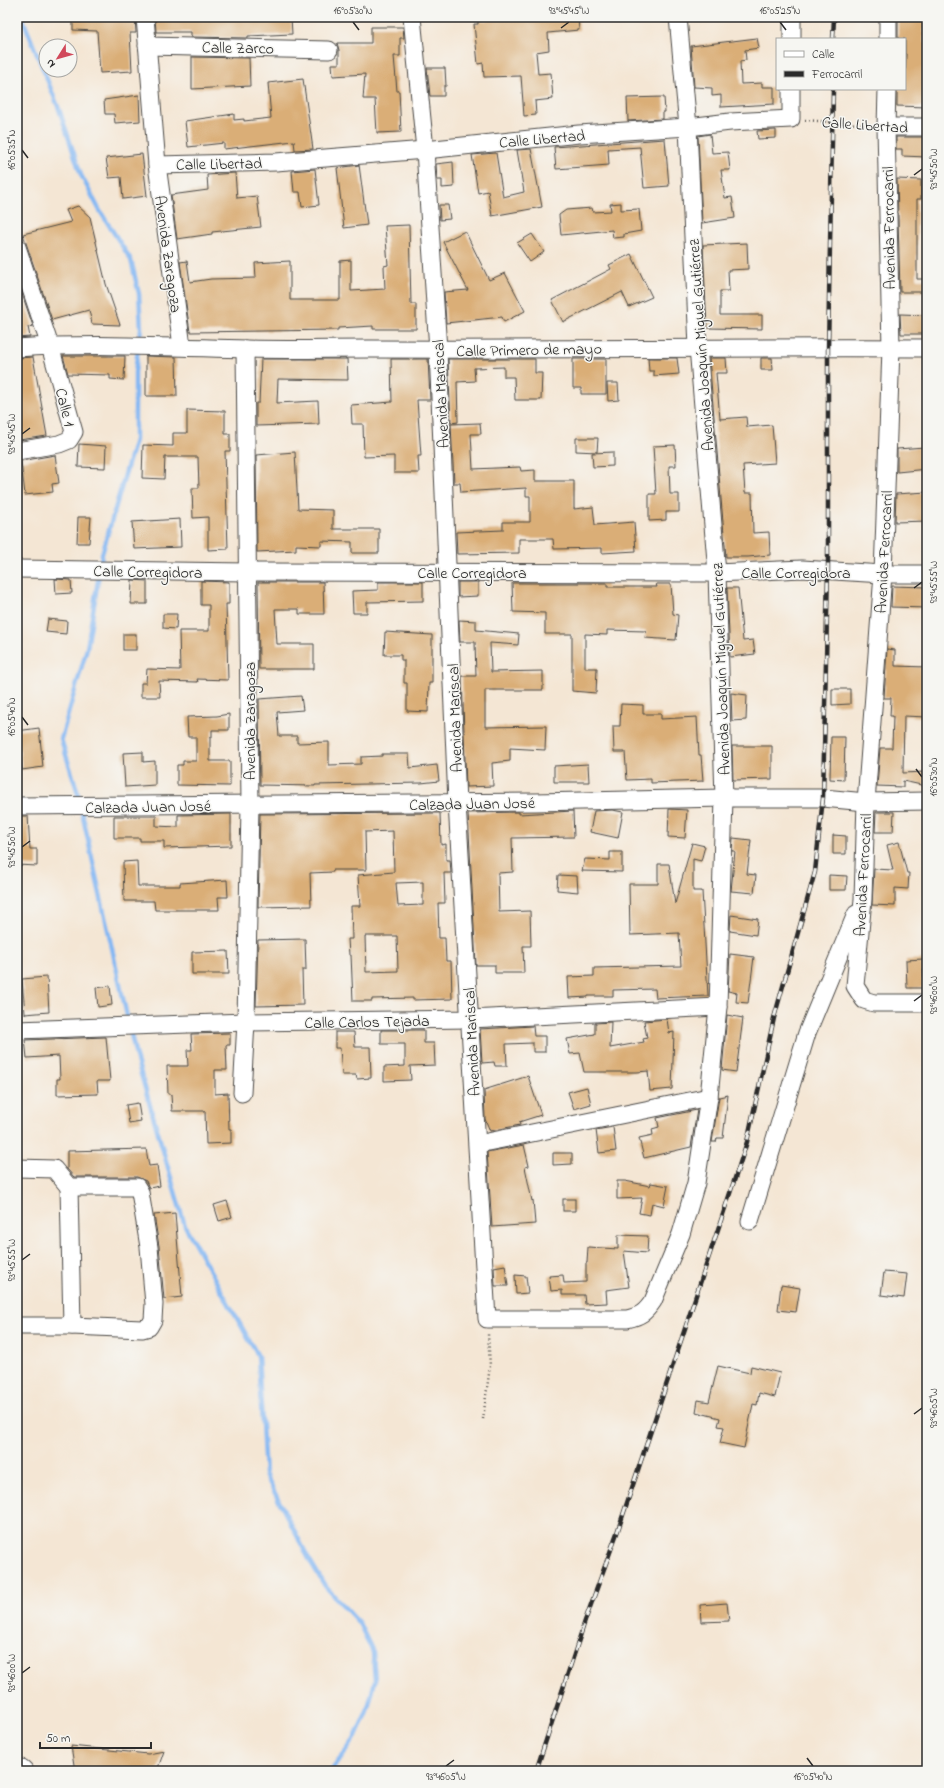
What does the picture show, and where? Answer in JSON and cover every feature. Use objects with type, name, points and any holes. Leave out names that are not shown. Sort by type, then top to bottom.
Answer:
[{"type":"street","name":"Avenida Zaragoza","points":[[145,17],[157,165],[182,346]]},
{"type":"street","name":"Avenida Mariscal","points":[[412,17],[425,150],[438,350],[457,803],[487,1319]]},
{"type":"street","name":"Avenida Joaquín Miguel Gutiérrez","points":[[487,1319],[627,1319],[639,1317],[646,1311],[653,1301],[681,1234],[696,1184],[718,1008],[724,798],[717,573],[698,347],[688,127],[678,17]]},
{"type":"street","points":[[792,17],[792,38]]},
{"type":"street","points":[[888,17],[888,38]]},
{"type":"street","name":"Calle Zarco","points":[[147,46],[329,50]]},
{"type":"street","points":[[791,90],[791,119]]},
{"type":"street","name":"Avenida Ferrocarril","points":[[887,90],[886,127],[891,348],[883,574],[866,802],[863,899],[855,986],[864,1000],[874,1003],[927,1003]]},
{"type":"street","name":"Calle Libertad","points":[[157,165],[276,162],[425,150],[579,134],[688,127],[730,122],[791,119]]},
{"type":"street","name":"Calle Libertad","points":[[886,127],[927,127]]},
{"type":"street","points":[[17,247],[50,346],[17,348]]},
{"type":"street","name":"Calle Primero de mayo","points":[[50,346],[182,346],[245,349],[438,350],[698,347],[803,349],[927,348]]},
{"type":"street","name":"Calle 1","points":[[17,451],[59,444],[68,440],[74,432],[50,346]]},
{"type":"street","name":"Avenida Zaragoza","points":[[242,1094],[246,1022],[250,805],[245,349]]},
{"type":"street","name":"Calle Corregidora","points":[[17,569],[248,572],[448,571],[717,573],[802,569],[883,574],[927,574]]},
{"type":"street","name":"Calzada Juan José","points":[[17,806],[78,807],[457,803],[724,798],[823,798],[866,802],[927,801]]},
{"type":"street","points":[[750,1221],[807,1033],[863,899]]},
{"type":"street","name":"Calle Carlos Tejada","points":[[17,1030],[246,1022],[470,1019],[718,1008]]},
{"type":"street","points":[[478,1144],[708,1097]]},
{"type":"street","points":[[17,1168],[54,1169],[69,1187],[72,1326]]},
{"type":"street","points":[[17,1326],[72,1326],[142,1329],[149,1327],[153,1320],[154,1304],[149,1248],[140,1192],[137,1187],[69,1187]]},
{"type":"street","points":[[17,1768],[22,1768],[25,1771]]},
{"type":"path","name":"Calle Libertad","points":[[791,119],[833,121],[886,127]]},
{"type":"path","points":[[484,1419],[490,1366],[487,1319]]},
{"type":"building","points":[[73,17],[135,17],[136,33],[130,33],[132,71],[100,73],[97,31],[73,30]]},
{"type":"building","points":[[155,17],[291,17],[292,34],[248,36],[248,38],[191,37],[191,32],[156,32]]},
{"type":"building","points":[[523,17],[578,17],[579,30],[548,33],[549,50],[536,52],[538,74],[551,73],[553,99],[535,101],[536,115],[524,116],[521,76],[484,77],[483,63],[478,64],[474,24],[478,24],[478,21]]},
{"type":"building","points":[[898,17],[924,17],[924,42],[927,42],[927,107],[897,106],[897,90],[906,90],[906,38],[898,38]]},
{"type":"building","points":[[371,27],[403,27],[404,38],[400,38],[400,56],[394,56],[397,91],[399,91],[401,132],[377,133],[375,99],[363,99],[365,74],[333,76],[332,64],[339,64],[339,50],[337,43],[371,43]]},
{"type":"building","points":[[757,38],[759,48],[745,50],[746,60],[740,61],[741,84],[762,83],[762,87],[774,87],[774,104],[721,107],[721,95],[712,96],[712,88],[694,87],[691,46]]},
{"type":"building","points":[[192,57],[249,58],[250,86],[192,89]]},
{"type":"building","points":[[427,68],[445,68],[446,86],[444,86],[444,96],[430,96]]},
{"type":"building","points":[[303,79],[313,149],[295,150],[294,141],[224,149],[224,143],[188,147],[185,121],[234,114],[234,120],[244,119],[244,121],[271,118],[268,83]]},
{"type":"building","points":[[139,95],[140,121],[115,123],[114,114],[105,114],[104,100]]},
{"type":"building","points":[[664,97],[665,112],[663,112],[663,119],[628,121],[627,98]]},
{"type":"building","points":[[776,130],[776,138],[758,139],[757,131]]},
{"type":"building","points":[[710,134],[712,153],[728,152],[730,170],[721,170],[725,198],[732,197],[735,218],[702,223],[698,136]]},
{"type":"building","points":[[896,137],[927,137],[927,157],[902,156],[902,149],[896,149]]},
{"type":"building","points":[[665,139],[669,186],[644,188],[640,147],[608,149],[609,165],[556,169],[554,147]]},
{"type":"building","points":[[531,149],[542,207],[492,216],[488,191],[478,193],[472,155],[496,153],[503,197],[524,192],[517,150]]},
{"type":"building","points":[[142,154],[147,196],[123,199],[121,177],[109,178],[106,158]]},
{"type":"building","points":[[453,162],[454,187],[442,188],[442,180],[437,180],[436,164]]},
{"type":"building","points":[[359,165],[367,225],[344,228],[337,168]]},
{"type":"building","points":[[315,169],[319,205],[302,207],[300,192],[294,192],[292,171]]},
{"type":"building","points":[[235,173],[237,198],[257,196],[261,227],[212,232],[212,234],[177,239],[171,195],[208,190],[207,175]]},
{"type":"building","points":[[897,179],[921,180],[921,199],[917,199],[917,279],[927,279],[927,292],[900,292]]},
{"type":"building","points":[[621,203],[621,210],[639,209],[641,231],[624,234],[624,237],[613,238],[612,230],[561,235],[559,215],[566,210],[592,208],[593,212],[611,211],[610,204]]},
{"type":"building","points":[[439,205],[448,205],[450,219],[440,220]]},
{"type":"building","points":[[78,206],[90,217],[106,284],[120,325],[92,324],[89,310],[52,320],[23,234],[71,222],[66,210]]},
{"type":"building","points":[[409,225],[411,304],[416,304],[416,329],[373,329],[373,326],[338,328],[338,330],[190,332],[180,262],[187,261],[190,282],[211,279],[256,278],[255,263],[290,261],[290,300],[340,300],[340,261],[351,260],[351,291],[385,289],[384,266],[388,265],[385,226]]},
{"type":"building","points":[[465,231],[489,280],[505,273],[525,311],[504,322],[502,317],[446,323],[444,292],[468,290],[443,242]]},
{"type":"building","points":[[532,234],[544,252],[530,262],[517,243]]},
{"type":"building","points":[[747,243],[748,269],[728,270],[729,291],[720,291],[720,315],[762,315],[762,329],[707,328],[703,245]]},
{"type":"building","points":[[631,254],[652,297],[629,307],[622,292],[563,322],[552,300],[611,269],[609,265]]},
{"type":"building","points":[[17,279],[33,326],[28,327],[30,337],[17,338]]},
{"type":"building","points":[[900,314],[927,315],[927,334],[901,334]]},
{"type":"building","points":[[63,356],[125,356],[124,380],[110,379],[110,375],[68,374]]},
{"type":"building","points":[[146,356],[176,357],[177,396],[146,396]]},
{"type":"building","points":[[33,357],[47,436],[19,440],[17,428],[17,358]]},
{"type":"building","points":[[648,358],[677,358],[679,374],[654,376],[654,371],[649,371]]},
{"type":"building","points":[[709,358],[726,358],[727,373],[716,373],[720,419],[746,417],[747,427],[772,425],[775,463],[743,465],[745,493],[752,493],[753,533],[769,532],[770,555],[726,557]]},
{"type":"building","points":[[761,358],[772,358],[773,370],[761,370]]},
{"type":"building","points":[[261,359],[347,359],[348,380],[278,379],[277,403],[318,401],[319,424],[256,426],[256,403],[259,403]]},
{"type":"building","points":[[391,359],[428,359],[430,400],[417,400],[421,456],[418,456],[419,473],[394,473],[394,456],[364,457],[363,424],[352,424],[351,405],[392,402]]},
{"type":"building","points":[[448,359],[535,359],[535,373],[542,373],[541,400],[515,400],[514,377],[504,377],[504,367],[474,368],[475,381],[457,382],[458,422],[451,423]]},
{"type":"building","points":[[573,359],[606,359],[606,394],[581,394],[581,388],[573,388]]},
{"type":"building","points":[[607,383],[618,383],[619,400],[608,401]]},
{"type":"building","points":[[187,410],[225,411],[225,434],[230,434],[230,451],[225,451],[228,549],[208,550],[208,517],[193,518],[192,488],[199,488],[198,457],[165,457],[164,479],[142,478],[143,445],[173,446],[173,433],[187,433]]},
{"type":"building","points":[[480,423],[481,434],[471,434],[473,469],[520,467],[521,471],[535,470],[535,481],[574,481],[574,509],[593,507],[595,525],[634,522],[636,551],[602,553],[602,548],[554,549],[553,539],[519,539],[519,553],[457,554],[456,532],[503,530],[503,522],[530,522],[530,496],[526,496],[526,488],[461,492],[460,483],[454,483],[451,424]]},
{"type":"building","points":[[576,438],[598,438],[597,452],[576,451]]},
{"type":"building","points":[[79,444],[106,446],[105,468],[78,467]]},
{"type":"building","points":[[675,445],[676,466],[669,466],[670,494],[679,494],[679,512],[666,512],[666,520],[649,521],[649,494],[656,494],[653,446]]},
{"type":"building","points":[[925,447],[927,469],[897,472],[897,449]]},
{"type":"building","points":[[295,452],[298,509],[333,510],[333,529],[379,529],[379,553],[352,553],[352,542],[321,541],[321,546],[296,545],[296,550],[257,552],[256,455]]},
{"type":"building","points":[[613,452],[613,466],[593,467],[592,453]]},
{"type":"building","points":[[55,455],[59,483],[52,484],[53,492],[25,495],[21,461]]},
{"type":"building","points":[[927,492],[927,521],[895,522],[896,494]]},
{"type":"building","points":[[78,517],[91,517],[89,543],[77,543]]},
{"type":"building","points":[[180,519],[181,547],[134,549],[132,522]]},
{"type":"building","points":[[55,579],[71,580],[72,593],[56,594]]},
{"type":"building","points":[[132,580],[147,581],[147,604],[131,604]]},
{"type":"building","points":[[201,581],[229,582],[229,604],[226,604],[228,680],[197,679],[198,682],[159,681],[160,697],[141,697],[141,683],[146,683],[147,669],[180,670],[179,631],[209,631],[209,605],[201,605]]},
{"type":"building","points":[[258,582],[323,582],[324,614],[299,614],[299,609],[275,609],[277,644],[314,644],[314,669],[259,669]]},
{"type":"building","points":[[378,582],[423,582],[423,601],[367,602],[367,613],[353,613],[352,591],[378,590]]},
{"type":"building","points":[[458,582],[478,582],[478,596],[458,597]]},
{"type":"building","points":[[512,583],[607,583],[607,587],[657,587],[656,584],[671,584],[673,614],[678,615],[676,640],[645,638],[646,631],[607,630],[607,635],[585,634],[585,668],[597,668],[596,693],[572,691],[572,634],[545,634],[545,613],[513,612]]},
{"type":"building","points":[[892,586],[927,587],[927,608],[891,607]]},
{"type":"building","points":[[727,588],[738,588],[743,641],[753,640],[755,654],[730,657]]},
{"type":"building","points":[[163,614],[177,614],[176,629],[163,628]]},
{"type":"building","points":[[48,619],[67,621],[66,634],[46,632]]},
{"type":"building","points":[[459,620],[476,621],[476,630],[519,634],[518,645],[490,643],[491,672],[543,671],[543,690],[485,690],[485,727],[546,726],[545,750],[510,748],[510,761],[492,763],[493,786],[466,787],[462,676],[476,676],[475,642],[460,642]]},
{"type":"building","points":[[385,632],[432,635],[432,683],[429,683],[428,712],[407,711],[407,683],[404,683],[404,660],[401,660],[401,655],[384,655]]},
{"type":"building","points":[[123,634],[136,634],[136,650],[123,650]]},
{"type":"building","points":[[887,649],[895,650],[895,666],[927,667],[927,717],[904,716],[903,773],[925,772],[926,786],[903,781],[903,787],[877,786],[880,748],[892,748],[893,716],[890,716],[891,698],[884,698]]},
{"type":"building","points":[[832,689],[850,689],[850,704],[832,705]]},
{"type":"building","points":[[731,693],[747,695],[746,720],[732,721]]},
{"type":"building","points":[[301,696],[303,710],[277,712],[279,736],[297,736],[297,743],[329,742],[329,765],[361,764],[361,757],[382,756],[382,754],[409,754],[410,768],[437,765],[439,781],[421,783],[315,786],[260,785],[259,699]]},
{"type":"building","points":[[621,704],[643,705],[643,714],[661,714],[661,719],[697,717],[699,755],[701,755],[703,781],[651,783],[651,779],[627,780],[625,752],[614,752],[613,726],[620,726]]},
{"type":"building","points":[[229,714],[229,730],[212,730],[212,737],[210,737],[210,761],[230,761],[230,786],[177,785],[177,765],[183,765],[183,761],[196,761],[196,737],[188,737],[187,717]]},
{"type":"building","points":[[39,728],[43,767],[22,770],[17,731]]},
{"type":"building","points":[[831,737],[845,737],[844,780],[830,779]]},
{"type":"building","points":[[732,746],[772,746],[772,779],[733,780]]},
{"type":"building","points":[[143,752],[143,762],[155,761],[155,785],[125,787],[123,753]]},
{"type":"building","points":[[588,764],[589,782],[554,782],[554,766]]},
{"type":"building","points":[[669,809],[687,810],[685,838],[668,837]]},
{"type":"building","points":[[612,810],[623,812],[618,838],[590,832],[594,811]]},
{"type":"building","points":[[573,811],[574,837],[512,838],[513,872],[498,873],[499,912],[530,911],[531,946],[523,946],[524,973],[495,973],[495,965],[476,965],[468,813],[519,812],[519,814]]},
{"type":"building","points":[[876,812],[894,812],[893,832],[875,832]]},
{"type":"building","points":[[440,813],[441,845],[446,844],[446,860],[450,860],[451,873],[444,873],[445,903],[438,903],[439,938],[445,938],[446,961],[451,961],[452,999],[413,1000],[413,998],[353,1001],[351,955],[349,955],[348,939],[352,939],[351,906],[360,906],[358,875],[394,872],[393,831],[365,832],[366,870],[333,870],[333,872],[310,873],[311,906],[258,907],[260,814]],"holes":[[[423,882],[423,905],[398,906],[396,883]],[[365,936],[397,936],[398,971],[366,972]]]},
{"type":"building","points":[[231,814],[231,846],[164,848],[164,841],[140,841],[140,838],[114,838],[114,816],[156,816],[156,826],[178,827],[178,815]]},
{"type":"building","points":[[17,816],[28,816],[30,849],[37,849],[37,866],[17,865]]},
{"type":"building","points":[[833,835],[846,836],[846,854],[833,854]]},
{"type":"building","points":[[733,838],[751,840],[747,874],[756,875],[754,893],[731,891],[735,851],[732,851]]},
{"type":"building","points":[[899,842],[907,873],[909,873],[908,889],[895,888],[895,906],[872,905],[874,869],[893,870],[887,845]]},
{"type":"building","points":[[692,843],[705,846],[701,861],[693,859],[693,891],[702,891],[708,996],[656,998],[655,989],[613,990],[613,996],[569,998],[568,977],[594,976],[594,968],[681,966],[679,933],[630,935],[629,884],[658,884],[658,864],[669,864],[675,904]]},
{"type":"building","points":[[610,852],[622,852],[622,872],[582,871],[585,859],[610,860]]},
{"type":"building","points":[[137,861],[138,886],[180,886],[180,883],[227,880],[228,897],[218,897],[219,910],[155,910],[154,901],[124,901],[123,862]]},
{"type":"building","points":[[558,875],[577,876],[578,892],[557,890]]},
{"type":"building","points":[[829,875],[847,876],[846,890],[829,890]]},
{"type":"building","points":[[731,915],[758,919],[756,935],[730,931]]},
{"type":"building","points":[[305,939],[306,970],[302,970],[303,1005],[256,1006],[258,940]]},
{"type":"building","points":[[228,951],[229,974],[192,974],[192,952]]},
{"type":"building","points":[[730,954],[754,957],[748,1003],[736,1002],[737,993],[728,991]]},
{"type":"building","points":[[923,959],[924,988],[907,988],[906,960]]},
{"type":"building","points":[[47,977],[49,1012],[25,1014],[22,979]]},
{"type":"building","points":[[110,986],[112,1005],[98,1007],[96,988]]},
{"type":"building","points":[[727,1015],[743,1018],[736,1072],[722,1070]]},
{"type":"building","points":[[667,1019],[669,1033],[674,1032],[672,1089],[650,1091],[648,1071],[584,1072],[580,1053],[570,1054],[567,1039],[595,1034],[595,1023],[611,1022],[610,1048],[644,1042],[643,1039],[647,1038],[644,1021]]},
{"type":"building","points":[[533,1026],[534,1036],[545,1036],[545,1052],[533,1052],[533,1043],[506,1044],[507,1066],[495,1066],[494,1062],[482,1063],[480,1029]]},
{"type":"building","points":[[381,1030],[424,1030],[424,1043],[434,1043],[435,1065],[410,1066],[411,1080],[384,1081],[384,1067],[405,1066],[405,1044],[381,1044]]},
{"type":"building","points":[[335,1032],[354,1032],[355,1047],[370,1047],[371,1078],[357,1079],[356,1075],[342,1075],[340,1048],[335,1048]]},
{"type":"building","points":[[230,1033],[230,1045],[226,1045],[227,1070],[215,1070],[215,1094],[228,1093],[231,1143],[206,1144],[205,1111],[172,1111],[171,1094],[168,1094],[167,1066],[188,1066],[187,1050],[192,1050],[191,1034]]},
{"type":"building","points":[[106,1037],[110,1081],[97,1081],[98,1094],[57,1095],[57,1079],[60,1079],[59,1056],[27,1058],[25,1040]]},
{"type":"building","points":[[528,1076],[541,1115],[519,1122],[520,1125],[490,1131],[485,1119],[484,1090]]},
{"type":"building","points":[[587,1087],[591,1104],[574,1109],[568,1092]]},
{"type":"building","points":[[728,1095],[723,1138],[717,1138],[716,1142],[712,1142],[719,1097]]},
{"type":"building","points":[[138,1103],[141,1121],[129,1123],[126,1105]]},
{"type":"building","points":[[697,1110],[691,1147],[644,1158],[639,1138],[653,1135],[652,1129],[659,1127],[657,1118]]},
{"type":"building","points":[[613,1127],[616,1151],[599,1153],[596,1130]]},
{"type":"building","points":[[524,1145],[529,1166],[525,1167],[532,1201],[533,1200],[535,1224],[492,1227],[487,1152]]},
{"type":"building","points":[[146,1149],[149,1166],[157,1165],[160,1186],[149,1188],[146,1181],[137,1177],[74,1177],[67,1169],[67,1151]]},
{"type":"building","points":[[553,1153],[572,1153],[572,1164],[553,1165]]},
{"type":"building","points":[[617,1181],[650,1186],[651,1183],[668,1186],[664,1206],[652,1203],[650,1215],[639,1213],[642,1198],[617,1199]]},
{"type":"building","points":[[563,1199],[575,1199],[575,1211],[563,1211]]},
{"type":"building","points":[[227,1201],[232,1217],[219,1221],[214,1205]]},
{"type":"building","points":[[175,1213],[182,1297],[164,1299],[159,1246],[154,1215]]},
{"type":"building","points":[[618,1235],[648,1236],[647,1253],[624,1251],[629,1287],[606,1290],[607,1303],[585,1304],[584,1295],[562,1295],[562,1290],[551,1291],[549,1276],[563,1275],[564,1283],[586,1282],[588,1247],[618,1249]]},
{"type":"building","points":[[505,1265],[508,1286],[495,1286],[494,1267]]},
{"type":"building","points":[[884,1272],[907,1274],[904,1298],[881,1295]]},
{"type":"building","points":[[515,1275],[526,1276],[528,1293],[516,1294]]},
{"type":"building","points":[[781,1285],[800,1288],[796,1312],[778,1310]]},
{"type":"building","points":[[718,1366],[750,1373],[751,1366],[780,1373],[775,1397],[759,1393],[757,1405],[753,1404],[744,1448],[720,1443],[724,1427],[718,1426],[720,1418],[696,1412],[698,1400],[709,1402]]},
{"type":"building","points":[[727,1603],[729,1621],[701,1622],[700,1605]]},
{"type":"building","points":[[71,1746],[148,1754],[164,1751],[157,1771],[75,1771]]},
{"type":"waterway","points":[[22,17],[59,109],[81,175],[100,211],[131,260],[139,294],[141,329],[139,342]]},
{"type":"waterway","points":[[100,567],[102,554],[135,440],[135,372],[138,349]]},
{"type":"waterway","points":[[99,574],[87,648],[61,739],[77,790],[136,1057],[185,1226],[258,1356],[265,1474],[309,1559],[325,1586],[359,1623],[373,1652],[375,1681],[367,1711],[354,1740],[331,1771]]},
{"type":"railway","points":[[833,38],[834,17]]},
{"type":"railway","points":[[536,1771],[585,1621],[617,1533],[747,1142],[774,1018],[815,872],[823,798],[828,570],[828,349],[833,90]]}]
